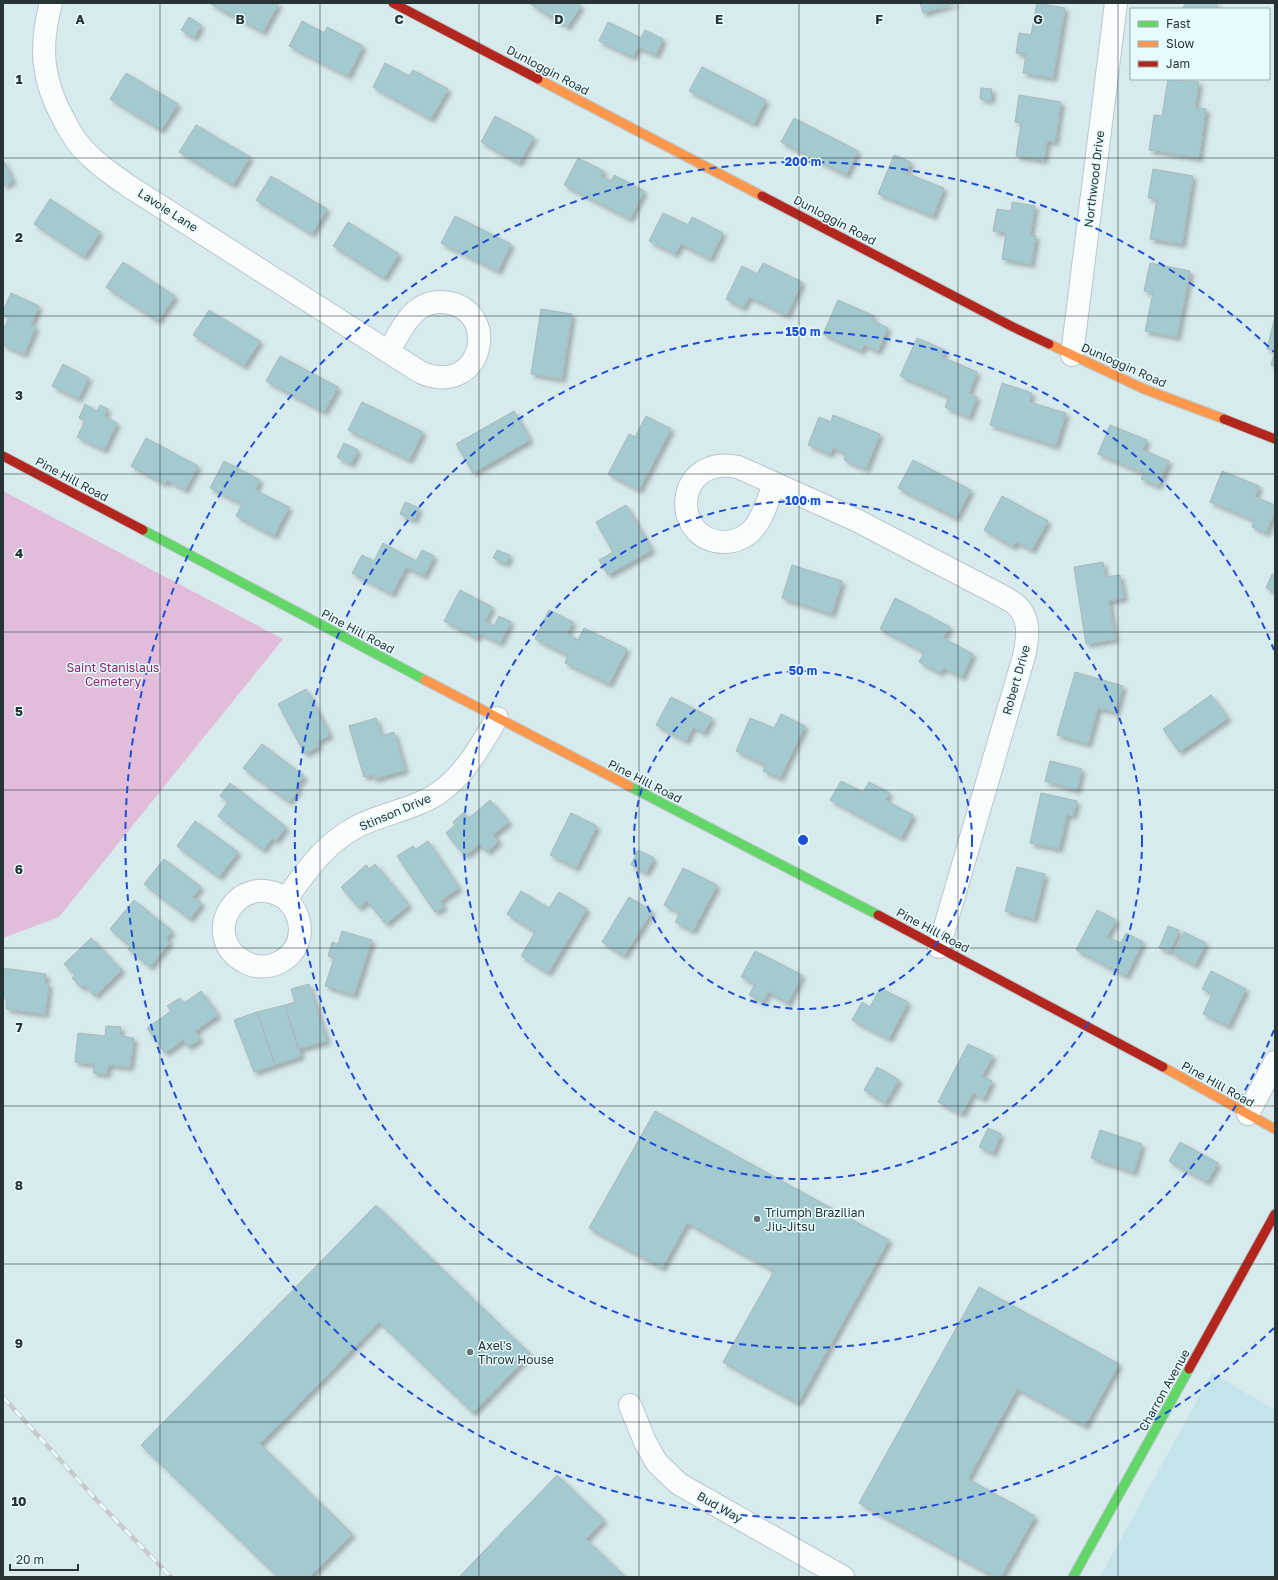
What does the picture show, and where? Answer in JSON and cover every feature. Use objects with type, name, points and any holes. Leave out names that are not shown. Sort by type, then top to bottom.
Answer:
[{"type":"street","name":"Lavoie Lane","points":[[51,3],[44,44],[44,65],[50,90],[73,136],[89,156],[127,185],[388,352]]},
{"type":"street","name":"Dunloggin Road","points":[[393,3],[1014,327],[1144,389],[1275,439]]},
{"type":"street","name":"Northwood Drive","points":[[1072,355],[1116,3]]},
{"type":"street","name":"Pine Hill Road","points":[[3,456],[497,718],[939,947],[1118,1042],[1275,1129]]},
{"type":"street","name":"Robert Drive","points":[[774,484],[856,520],[1000,595],[1017,606],[1026,620],[1028,636],[1024,656],[939,947]]},
{"type":"street","name":"Stinson Drive","points":[[286,898],[318,856],[336,840],[359,826],[418,803],[439,793],[471,762],[497,718]]},
{"type":"street","points":[[1248,1114],[1275,1062]]},
{"type":"street","name":"Charron Avenue","points":[[1073,1577],[1275,1214]]},
{"type":"street","name":"Bud Way","points":[[630,1405],[645,1442],[657,1463],[679,1484],[843,1577]]},
{"type":"shaded area","points":[[1212,1373],[1275,1410],[1275,1577],[1100,1577]]},
{"type":"green space","name":"Saint Stanislaus Cemetery","points":[[3,491],[283,639],[59,917],[3,938]]},
{"type":"building","points":[[209,3],[279,3],[263,32]]},
{"type":"building","points":[[529,3],[577,3],[581,6],[567,27]]},
{"type":"building","points":[[920,3],[957,3],[923,13]]},
{"type":"building","points":[[1037,3],[1065,8],[1053,78],[1023,73],[1026,54],[1016,53],[1019,33],[1031,35]]},
{"type":"building","points":[[1185,3],[1217,3],[1216,8],[1183,8]]},
{"type":"building","points":[[189,17],[201,25],[194,38],[181,30]]},
{"type":"building","points":[[302,21],[324,33],[327,27],[363,46],[348,76],[289,46]]},
{"type":"building","points":[[608,22],[641,38],[645,30],[663,39],[656,55],[638,47],[633,57],[599,41]]},
{"type":"building","points":[[385,63],[409,76],[413,70],[448,89],[431,119],[373,87]]},
{"type":"building","points":[[702,67],[766,100],[754,124],[689,91]]},
{"type":"building","points":[[126,73],[178,104],[161,130],[110,99]]},
{"type":"building","points":[[1168,80],[1199,82],[1195,107],[1206,109],[1199,158],[1149,150],[1154,115],[1162,116]]},
{"type":"building","points":[[981,88],[992,89],[991,100],[980,99]]},
{"type":"building","points":[[1019,95],[1061,102],[1055,142],[1047,141],[1044,160],[1016,156],[1021,123],[1015,122]]},
{"type":"building","points":[[495,116],[534,137],[519,163],[481,142]]},
{"type":"building","points":[[794,118],[858,151],[846,175],[781,142]]},
{"type":"building","points":[[196,125],[250,157],[233,185],[179,152]]},
{"type":"building","points":[[894,155],[911,162],[906,173],[944,188],[933,216],[878,194]]},
{"type":"building","points":[[578,158],[604,171],[601,176],[611,181],[614,175],[644,191],[630,219],[564,185]]},
{"type":"building","points":[[3,159],[13,181],[3,186]]},
{"type":"building","points":[[1153,169],[1193,176],[1182,244],[1150,239],[1157,199],[1148,198]]},
{"type":"building","points":[[271,176],[327,209],[312,234],[256,200]]},
{"type":"building","points":[[50,199],[100,232],[84,257],[34,224]]},
{"type":"building","points":[[1012,202],[1035,206],[1030,235],[1036,236],[1031,264],[1002,259],[1006,233],[993,231],[997,209],[1011,211]]},
{"type":"building","points":[[663,213],[688,225],[692,217],[723,233],[710,259],[681,244],[675,254],[649,241]]},
{"type":"building","points":[[455,216],[511,244],[498,271],[441,243]]},
{"type":"building","points":[[348,222],[399,254],[384,278],[333,246]]},
{"type":"building","points":[[123,262],[175,296],[158,321],[106,287]]},
{"type":"building","points":[[763,263],[802,282],[787,315],[749,297],[743,308],[726,299],[742,266],[757,274]]},
{"type":"building","points":[[1150,263],[1190,271],[1177,337],[1145,331],[1153,293],[1144,291]]},
{"type":"building","points":[[11,293],[39,306],[31,325],[36,327],[24,354],[3,345],[3,330],[9,318],[3,315],[3,311]]},
{"type":"building","points":[[838,300],[874,316],[872,320],[888,328],[878,351],[864,345],[861,351],[823,334]]},
{"type":"building","points":[[541,309],[572,314],[562,379],[531,374]]},
{"type":"building","points":[[209,310],[260,341],[244,366],[193,335]]},
{"type":"building","points":[[1275,316],[1275,350],[1267,349]]},
{"type":"building","points":[[917,338],[945,350],[942,357],[977,372],[969,393],[977,397],[969,417],[945,407],[949,397],[900,376]]},
{"type":"building","points":[[1275,350],[1275,366],[1271,365]]},
{"type":"building","points":[[280,356],[338,387],[324,412],[266,381]]},
{"type":"building","points":[[63,364],[89,378],[78,399],[52,386]]},
{"type":"building","points":[[1002,383],[1032,393],[1029,402],[1066,413],[1056,446],[990,425]]},
{"type":"building","points":[[362,402],[423,432],[409,460],[348,430]]},
{"type":"building","points":[[85,404],[97,411],[100,405],[108,409],[104,416],[117,423],[104,450],[77,437],[85,421],[79,418]]},
{"type":"building","points":[[514,411],[530,440],[473,473],[456,444]]},
{"type":"building","points":[[833,415],[880,434],[866,469],[844,460],[846,454],[833,448],[830,454],[808,445],[819,417],[831,422]]},
{"type":"building","points":[[646,416],[671,429],[639,490],[608,474],[629,434],[635,437]]},
{"type":"building","points":[[1110,425],[1147,440],[1143,450],[1169,461],[1158,486],[1141,479],[1144,473],[1098,454]]},
{"type":"building","points":[[146,438],[198,466],[185,490],[167,480],[165,484],[131,466]]},
{"type":"building","points":[[344,443],[358,450],[351,464],[337,457]]},
{"type":"building","points":[[913,460],[971,490],[956,518],[898,488]]},
{"type":"building","points":[[224,461],[260,480],[255,490],[289,507],[274,536],[236,516],[242,504],[210,488]]},
{"type":"building","points":[[1222,471],[1259,486],[1255,497],[1275,505],[1275,511],[1266,533],[1252,527],[1254,520],[1210,502]]},
{"type":"building","points":[[1002,496],[1048,521],[1032,550],[1016,542],[1013,547],[984,530]]},
{"type":"building","points":[[405,502],[419,508],[414,520],[400,514]]},
{"type":"building","points":[[626,505],[652,550],[608,575],[599,560],[613,552],[596,522]]},
{"type":"building","points":[[383,543],[416,561],[422,550],[434,556],[424,576],[406,567],[392,594],[352,573],[362,555],[374,561]]},
{"type":"building","points":[[497,550],[510,555],[506,564],[493,558]]},
{"type":"building","points":[[1103,562],[1105,577],[1120,575],[1124,598],[1109,601],[1115,639],[1086,644],[1074,567]]},
{"type":"building","points":[[792,565],[842,581],[832,614],[782,598]]},
{"type":"building","points":[[1272,574],[1275,575],[1275,592],[1266,588]]},
{"type":"building","points":[[460,590],[492,607],[485,621],[494,626],[499,616],[511,622],[500,643],[479,633],[477,638],[444,621]]},
{"type":"building","points":[[895,598],[950,627],[943,638],[973,654],[962,677],[944,668],[940,673],[919,662],[924,652],[880,629]]},
{"type":"building","points":[[549,610],[573,622],[567,634],[578,640],[584,628],[627,649],[609,684],[565,663],[568,655],[535,639]]},
{"type":"building","points":[[1075,672],[1123,686],[1116,712],[1098,708],[1088,744],[1057,735]]},
{"type":"building","points":[[306,689],[330,735],[317,742],[319,746],[305,754],[278,704]]},
{"type":"building","points":[[1211,695],[1228,718],[1179,752],[1163,729]]},
{"type":"building","points":[[671,697],[712,718],[704,733],[693,727],[686,741],[656,725]]},
{"type":"building","points":[[781,714],[805,726],[780,778],[763,771],[766,765],[736,751],[750,718],[774,728]]},
{"type":"building","points":[[376,718],[381,736],[394,732],[405,770],[374,779],[372,775],[364,777],[349,726]]},
{"type":"building","points":[[262,744],[304,776],[296,787],[299,789],[289,802],[243,768]]},
{"type":"building","points":[[1050,761],[1082,769],[1077,790],[1045,781]]},
{"type":"building","points":[[841,781],[863,792],[869,782],[890,793],[885,800],[913,815],[901,838],[830,800]]},
{"type":"building","points":[[230,783],[286,827],[276,841],[272,838],[263,850],[218,816],[228,802],[220,796]]},
{"type":"building","points":[[1041,793],[1077,801],[1073,816],[1067,814],[1059,849],[1030,843]]},
{"type":"building","points":[[490,800],[509,822],[493,835],[499,841],[487,852],[480,844],[465,856],[446,833],[455,825],[453,822],[464,812],[469,818]]},
{"type":"building","points":[[571,813],[597,826],[576,868],[550,855]]},
{"type":"building","points":[[195,821],[238,852],[219,877],[177,846]]},
{"type":"building","points":[[428,841],[459,888],[440,901],[444,907],[435,912],[397,856],[413,846],[416,849]]},
{"type":"building","points":[[638,850],[654,858],[646,873],[631,865]]},
{"type":"building","points":[[164,859],[201,887],[193,897],[202,903],[190,919],[144,884]]},
{"type":"building","points":[[375,864],[409,905],[386,924],[367,901],[359,908],[341,887],[366,865],[369,869]]},
{"type":"building","points":[[1017,867],[1045,874],[1034,919],[1005,911]]},
{"type":"building","points":[[683,868],[717,885],[693,931],[675,922],[680,913],[664,905]]},
{"type":"building","points":[[521,891],[549,908],[559,892],[587,909],[548,973],[521,956],[535,932],[507,914]]},
{"type":"building","points":[[629,897],[652,911],[624,956],[602,942]]},
{"type":"building","points":[[134,900],[172,931],[166,939],[170,942],[150,967],[128,949],[130,946],[110,929]]},
{"type":"building","points":[[1097,910],[1116,920],[1107,937],[1121,943],[1126,933],[1143,942],[1126,976],[1076,950]]},
{"type":"building","points":[[1168,926],[1179,930],[1170,952],[1159,948]]},
{"type":"building","points":[[342,931],[372,940],[354,995],[325,986],[334,958],[328,956],[332,942],[338,944]]},
{"type":"building","points":[[1184,932],[1206,943],[1195,965],[1173,954]]},
{"type":"building","points":[[91,938],[122,970],[95,996],[85,985],[82,988],[72,978],[75,975],[64,964]]},
{"type":"building","points":[[755,951],[802,975],[788,1003],[768,992],[763,1002],[749,995],[755,984],[741,977]]},
{"type":"building","points":[[3,968],[46,974],[45,984],[49,984],[45,1014],[6,1009],[7,999],[3,998]]},
{"type":"building","points":[[1211,971],[1246,989],[1228,1026],[1203,1014],[1212,994],[1202,989]]},
{"type":"building","points":[[309,984],[327,1041],[298,1049],[285,1005],[295,1002],[291,989]]},
{"type":"building","points":[[880,988],[908,1002],[889,1039],[852,1020],[862,1002],[870,1007]]},
{"type":"building","points":[[201,991],[218,1015],[195,1031],[200,1039],[188,1047],[183,1040],[165,1053],[147,1028],[171,1011],[167,1006],[180,998],[184,1003]]},
{"type":"building","points":[[285,1005],[301,1056],[275,1065],[257,1012]]},
{"type":"building","points":[[257,1012],[275,1065],[254,1072],[234,1020]]},
{"type":"building","points":[[106,1026],[121,1027],[120,1036],[134,1038],[130,1067],[108,1065],[107,1074],[93,1073],[94,1064],[75,1062],[78,1033],[105,1036]]},
{"type":"building","points":[[968,1044],[993,1056],[982,1076],[992,1081],[983,1099],[973,1093],[962,1114],[938,1102]]},
{"type":"building","points":[[877,1067],[899,1080],[885,1103],[864,1090]]},
{"type":"building","points":[[655,1111],[889,1240],[798,1403],[723,1362],[774,1271],[687,1223],[662,1268],[589,1228]]},
{"type":"building","points":[[988,1128],[1001,1134],[993,1153],[979,1147]]},
{"type":"building","points":[[1100,1130],[1142,1144],[1134,1172],[1091,1158]]},
{"type":"building","points":[[1180,1142],[1218,1163],[1207,1182],[1169,1161]]},
{"type":"building","points":[[376,1205],[530,1354],[473,1413],[379,1322],[260,1444],[352,1534],[310,1577],[278,1577],[141,1445]]},
{"type":"building","points":[[979,1287],[1119,1364],[1085,1426],[1017,1389],[968,1479],[1035,1516],[1001,1577],[995,1577],[859,1503]]},
{"type":"building","points":[[557,1475],[604,1520],[586,1539],[625,1577],[459,1577]]},
{"type":"railway","points":[[3,1397],[103,1507],[171,1577]]},
{"type":"traffic: fast","points":[[143,530],[425,680]]},
{"type":"traffic: fast","points":[[629,786],[878,915]]},
{"type":"traffic: fast","points":[[1073,1577],[1189,1369]]},
{"type":"traffic: slow","points":[[538,79],[762,196]]},
{"type":"traffic: slow","points":[[1049,344],[1144,389],[1224,419]]},
{"type":"traffic: slow","points":[[425,680],[629,786]]},
{"type":"traffic: slow","points":[[1163,1067],[1275,1129]]},
{"type":"traffic: jam","points":[[393,3],[538,79]]},
{"type":"traffic: jam","points":[[762,196],[1013,327],[1049,344]]},
{"type":"traffic: jam","points":[[1224,419],[1275,439]]},
{"type":"traffic: jam","points":[[3,456],[143,530]]},
{"type":"traffic: jam","points":[[878,915],[1163,1067]]},
{"type":"traffic: jam","points":[[1189,1369],[1275,1214]]},
{"type":"place","name":"Triumph Brazilian Jiu-Jitsu","points":[[757,1219]]},
{"type":"place","name":"Axel's Throw House","points":[[470,1352]]}]
